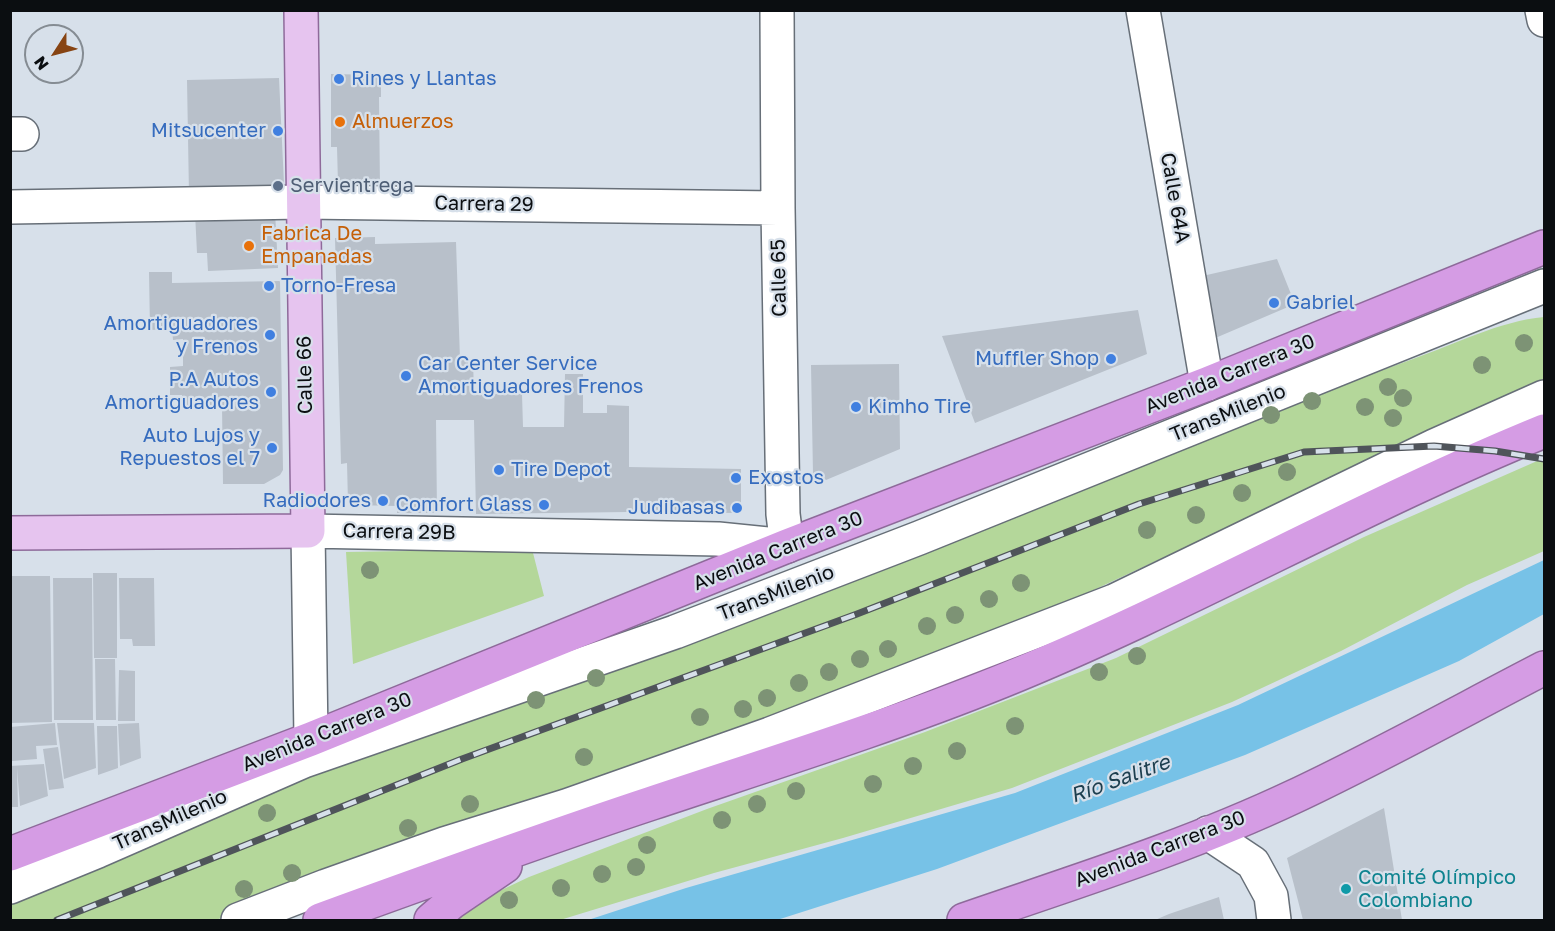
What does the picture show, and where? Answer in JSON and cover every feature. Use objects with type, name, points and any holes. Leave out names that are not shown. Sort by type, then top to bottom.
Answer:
[{"type":"highway","name":"Avenida Carrera 30","points":[[10,854],[311,739],[787,546],[1207,384],[1545,247]]},
{"type":"highway","points":[[320,921],[543,839],[851,737],[1001,681],[1125,628],[1369,510],[1495,451],[1545,431]]},
{"type":"highway","name":"Avenida Carrera 30","points":[[964,921],[1208,833],[1292,797],[1545,669]]},
{"type":"highway","points":[[431,921],[452,902],[543,839]]},
{"type":"main road","name":"Calle 66","points":[[301,10],[308,531]]},
{"type":"main road","name":"Carrera 29B","points":[[10,533],[308,531]]},
{"type":"street","name":"Calle 65","points":[[777,10],[783,514],[787,546]]},
{"type":"street","name":"Calle 64A","points":[[1143,10],[1207,384]]},
{"type":"street","points":[[1542,10],[1545,20]]},
{"type":"street","name":"Carrera 29","points":[[10,207],[303,202],[778,208]]},
{"type":"street","name":"TransMilenio","points":[[10,887],[304,761],[675,632],[908,542],[1543,288]]},
{"type":"street","points":[[238,921],[326,886],[444,844],[566,806],[770,734],[1114,601],[1434,446],[1545,397]]},
{"type":"street","name":"Carrera 29B","points":[[308,531],[718,539],[787,546]]},
{"type":"street","name":"Calle 66","points":[[308,531],[311,739]]},
{"type":"street","points":[[1208,833],[1253,863],[1271,896],[1274,921]]},
{"type":"green space","points":[[1544,317],[1544,379],[1538,383],[1040,615],[835,698],[356,866],[216,920],[11,920],[11,896],[272,784],[1217,427],[1364,377],[1494,328]]},
{"type":"green space","points":[[1544,458],[1544,551],[1467,585],[1341,651],[1232,702],[1012,788],[714,873],[560,920],[451,920],[491,895],[529,877],[707,809],[925,732],[1116,658],[1364,537]]},
{"type":"green space","points":[[532,549],[544,596],[353,664],[346,552]]},
{"type":"water","name":"Río Salitre","points":[[1544,560],[1544,614],[1459,661],[1245,755],[937,869],[777,920],[588,920],[686,888],[1015,793],[1238,705]]},
{"type":"building","points":[[331,74],[381,75],[381,97],[379,97],[380,189],[340,187],[338,184],[337,147],[331,147]]},
{"type":"building","points":[[279,78],[284,184],[276,193],[189,195],[187,80]]},
{"type":"building","points":[[275,211],[278,268],[208,271],[207,253],[197,253],[195,213]]},
{"type":"building","points":[[375,237],[375,244],[456,242],[460,359],[473,359],[474,394],[522,394],[523,427],[564,427],[565,374],[583,374],[583,413],[607,413],[607,405],[629,406],[629,467],[741,469],[741,511],[739,513],[476,514],[474,420],[436,420],[437,513],[397,513],[397,506],[348,503],[347,463],[341,464],[335,238]]},
{"type":"building","points":[[1277,259],[1295,304],[1206,342],[1198,277]]},
{"type":"building","points":[[149,272],[172,272],[172,283],[280,281],[283,470],[280,475],[264,484],[223,484],[222,405],[182,405],[182,395],[170,395],[170,367],[183,366],[183,339],[173,340],[172,329],[150,330]]},
{"type":"building","points":[[1138,310],[1147,354],[975,423],[942,336]]},
{"type":"building","name":"Kimho Tire","points":[[899,364],[900,449],[826,480],[813,474],[811,365]]},
{"type":"building","points":[[93,573],[117,573],[117,658],[94,658]]},
{"type":"building","points":[[10,576],[50,576],[52,722],[10,723]]},
{"type":"building","points":[[53,578],[92,578],[93,720],[54,720]]},
{"type":"building","points":[[119,578],[154,578],[155,646],[133,646],[132,639],[120,639]]},
{"type":"building","points":[[95,659],[115,659],[116,720],[96,720]]},
{"type":"building","points":[[119,670],[135,671],[135,721],[118,721]]},
{"type":"building","points":[[55,723],[57,745],[36,746],[37,759],[12,761],[10,727]]},
{"type":"building","points":[[57,723],[94,723],[96,768],[64,779]]},
{"type":"building","points":[[139,723],[141,758],[120,766],[118,724]]},
{"type":"building","points":[[97,726],[117,726],[118,768],[98,775]]},
{"type":"building","points":[[58,747],[64,788],[49,790],[43,749]]},
{"type":"building","points":[[44,764],[48,796],[20,806],[17,768],[18,807],[10,807],[10,766]]},
{"type":"building","name":"Comité Olímpico Colombiano","points":[[1384,808],[1402,920],[1303,920],[1287,858]]},
{"type":"building","points":[[1219,897],[1224,920],[1155,920],[1169,914]]},
{"type":"railway","points":[[57,920],[462,759],[857,614],[1139,504],[1304,452],[1434,446],[1495,451],[1544,459]]},
{"type":"place","name":"Rines y Llantas","points":[[339,79]]},
{"type":"place","name":"Almuerzos","points":[[340,122]]},
{"type":"place","name":"Mitsucenter","points":[[278,131]]},
{"type":"place","name":"Servientrega","points":[[278,186]]},
{"type":"place","name":"Fabrica De Empanadas","points":[[249,246]]},
{"type":"place","name":"Torno-Fresa","points":[[269,286]]},
{"type":"place","name":"Gabriel","points":[[1274,303]]},
{"type":"place","name":"Amortiguadores y Frenos","points":[[270,335]]},
{"type":"place","name":"Muffler Shop","points":[[1111,359]]},
{"type":"place","name":"Car Center Service Amortiguadores Frenos","points":[[406,376]]},
{"type":"place","name":"P.A Autos Amortiguadores","points":[[271,392]]},
{"type":"place","name":"Kimho Tire","points":[[856,407]]},
{"type":"place","name":"Auto Lujos y Repuestos el 7","points":[[272,448]]},
{"type":"place","name":"Tire Depot","points":[[499,470]]},
{"type":"place","name":"Exostos","points":[[736,478]]},
{"type":"place","name":"Radiodores","points":[[383,501]]},
{"type":"place","name":"Comfort Glass","points":[[544,505]]},
{"type":"place","name":"Judibasas","points":[[737,508]]},
{"type":"place","name":"Comité Olímpico Colombiano","points":[[1346,889]]}]
